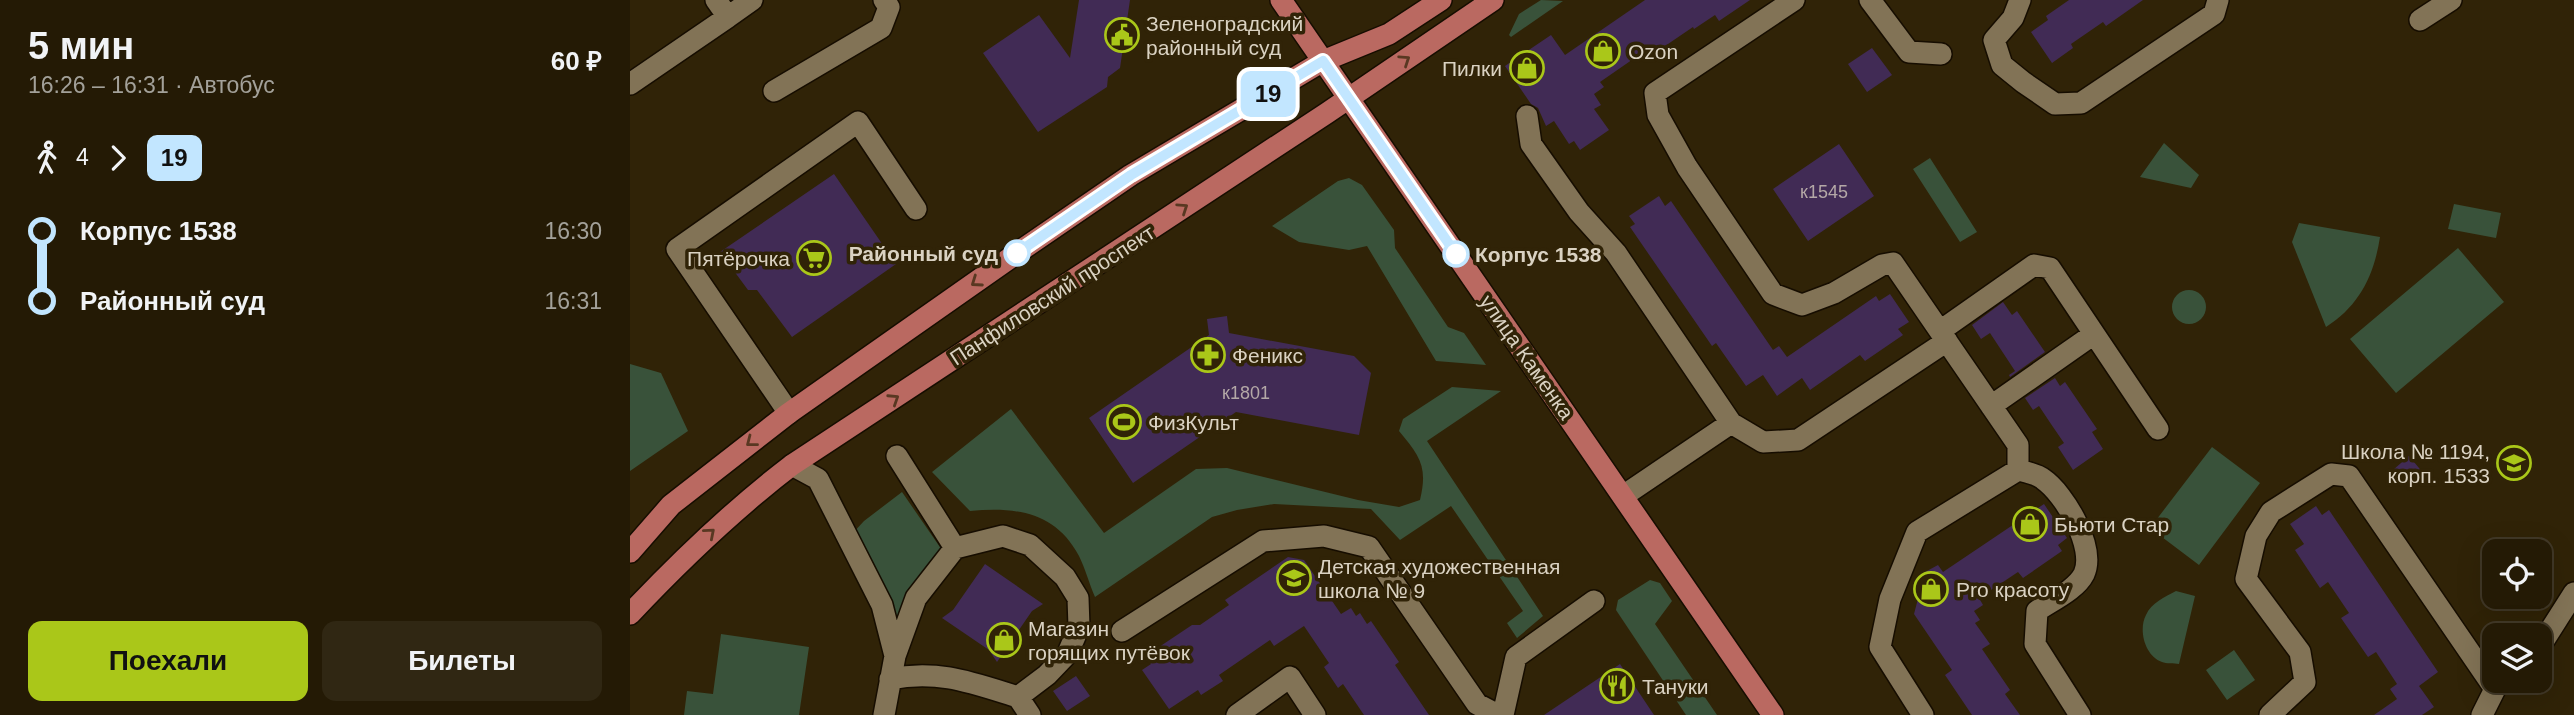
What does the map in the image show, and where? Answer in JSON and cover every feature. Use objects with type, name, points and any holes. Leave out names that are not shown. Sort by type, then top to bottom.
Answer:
[{"type":"main road","name":"улица Каменка","points":[[1281,0],[1773,715]]},
{"type":"main road","points":[[630,537],[789,413],[1131,175],[1323,61],[1389,34],[1441,0]]},
{"type":"main road","name":"Панфиловский проспект","points":[[630,614],[701,540],[792,465],[1493,0]]},
{"type":"main road","points":[[630,552],[671,505]]},
{"type":"lane","points":[[630,83],[722,8],[752,0]]},
{"type":"lane","points":[[774,91],[881,28],[889,7],[884,0]]},
{"type":"lane","points":[[1794,0],[1655,93],[1658,115],[1687,167],[1773,295],[1802,305],[1834,293],[1882,265],[1893,263],[2018,445],[2018,470]]},
{"type":"lane","points":[[1870,0],[1909,52],[1941,54]]},
{"type":"lane","points":[[2020,0],[2013,18],[1994,40],[2002,65],[2055,104],[2081,103],[2214,14],[2218,0]]},
{"type":"lane","points":[[2420,20],[2451,0]]},
{"type":"lane","points":[[1527,116],[1531,144],[1579,212],[1616,253],[1731,423],[1763,442],[1798,440],[1943,336],[2034,265],[2050,268],[2158,429]]},
{"type":"lane","points":[[789,413],[677,249],[858,122],[916,209]]},
{"type":"lane","points":[[1991,406],[2094,334]]},
{"type":"lane","points":[[1623,496],[1731,423]]},
{"type":"lane","points":[[897,456],[955,548]]},
{"type":"lane","points":[[792,465],[818,479],[883,605],[895,656]]},
{"type":"lane","points":[[1923,715],[1880,647],[1891,599],[1917,532],[2018,470]]},
{"type":"lane","points":[[2018,470],[2043,479],[2069,507],[2082,536],[2087,560],[2083,575],[2070,589],[2037,611],[2035,644],[2080,715]]},
{"type":"lane","points":[[2270,715],[2305,682],[2300,652],[2246,579],[2256,536],[2271,512],[2332,474],[2348,476],[2482,660]]},
{"type":"lane","points":[[884,715],[895,656],[916,598],[955,548],[1003,536],[1030,545],[1065,577],[1078,598],[1079,627],[1068,653],[1047,675],[1018,697]]},
{"type":"lane","points":[[1122,631],[1263,541],[1324,536],[1369,547],[1477,704],[1500,715],[1516,657],[1594,601]]},
{"type":"lane","points":[[2552,628],[2574,593]]},
{"type":"lane","points":[[890,679],[911,675],[947,676],[1018,697],[1030,715]]},
{"type":"lane","points":[[1237,715],[1290,677],[1315,715]]},
{"type":"lane","points":[[2482,715],[2495,693]]},
{"type":"green space","points":[[1541,0],[1563,1],[1511,37],[1509,35],[1519,14]]},
{"type":"green space","points":[[2164,143],[2199,175],[2191,188],[2140,177]]},
{"type":"green space","points":[[1930,158],[1977,232],[1960,242],[1913,169]]},
{"type":"green space","points":[[1349,178],[1362,185],[1394,230],[1395,248],[1448,327],[1464,333],[1486,365],[1436,361],[1367,246],[1349,250],[1299,242],[1272,226],[1338,181]]},
{"type":"green space","points":[[2454,204],[2501,213],[2496,238],[2448,229]]},
{"type":"green space","points":[[2299,223],[2380,237],[2374,265],[2363,289],[2348,310],[2326,327],[2292,242]]},
{"type":"green space","points":[[2458,248],[2504,302],[2396,393],[2350,339]]},
{"type":"green space","points":[[2189,290],[2201,295],[2206,307],[2201,319],[2189,324],[2177,319],[2172,307],[2177,295]]},
{"type":"green space","points":[[630,364],[661,373],[688,431],[630,471]]},
{"type":"green space","points":[[1452,387],[1501,391],[1427,441],[1543,616],[1517,638],[1507,623],[1523,611],[1451,506],[1400,540],[1371,509],[1274,504],[1237,510],[1212,517],[1095,597],[1079,556],[1058,529],[1032,515],[1018,512],[970,511],[932,472],[1011,409],[1104,533],[1196,469],[1227,468],[1358,500],[1399,507],[1420,500],[1423,479],[1417,455],[1399,431],[1403,419]]},
{"type":"green space","points":[[2212,447],[2260,483],[2199,565],[2150,528]]},
{"type":"green space","points":[[902,492],[942,550],[897,632],[852,534],[864,521]]},
{"type":"green space","points":[[1650,580],[1660,583],[1672,601],[1655,624],[1717,715],[1686,715],[1616,610],[1618,600]]},
{"type":"green space","points":[[2176,591],[2195,596],[2179,664],[2164,663],[2156,659],[2147,648],[2143,635],[2144,621],[2151,607]]},
{"type":"green space","points":[[721,634],[809,647],[799,715],[684,715],[687,691],[713,694]]},
{"type":"green space","points":[[2234,650],[2255,680],[2227,700],[2206,670]]},
{"type":"building","points":[[1079,0],[1130,0],[1120,68],[1108,77],[1107,87],[1038,132],[983,53],[1039,15],[1070,58]]},
{"type":"building","points":[[1645,0],[1750,0],[1719,21],[1715,15],[1694,29],[1693,27],[1643,61],[1639,55],[1600,82],[1604,87],[1594,94],[1601,105],[1594,109],[1609,130],[1580,150],[1574,141],[1569,144],[1554,121],[1546,126],[1538,108],[1531,104],[1505,66],[1551,35],[1565,55]]},
{"type":"building","points":[[2069,0],[2143,0],[2106,26],[2103,22],[2071,44],[2073,48],[2052,63],[2031,32],[2048,20],[2046,16]]},
{"type":"building","points":[[1872,48],[1892,75],[1867,92],[1848,64]]},
{"type":"building","points":[[1839,144],[1874,196],[1808,241],[1773,189]]},
{"type":"building","points":[[834,174],[896,264],[792,337],[757,290],[748,290],[720,252]]},
{"type":"building","points":[[1659,196],[1665,206],[1671,201],[1773,350],[1779,346],[1787,357],[1876,296],[1879,301],[1890,294],[1909,322],[1898,329],[1903,335],[1865,361],[1860,355],[1810,390],[1802,378],[1777,396],[1763,375],[1746,386],[1716,343],[1712,346],[1630,227],[1635,224],[1629,216]]},
{"type":"building","points":[[2003,302],[2012,315],[2017,311],[2045,352],[2010,377],[2015,371],[1990,333],[1981,339],[1972,325]]},
{"type":"building","points":[[1227,316],[1229,333],[1354,356],[1371,373],[1359,435],[1236,412],[1133,483],[1089,418],[1209,335],[1207,319]]},
{"type":"building","points":[[2055,378],[2060,386],[2065,382],[2097,429],[2092,432],[2103,449],[2073,470],[2058,447],[2064,443],[2039,406],[2033,410],[2025,398]]},
{"type":"building","points":[[2409,456],[2424,474],[2408,487],[2393,470]]},
{"type":"building","points":[[2044,504],[2067,538],[2058,545],[2062,551],[2023,578],[2018,572],[1979,598],[1983,605],[1974,611],[1980,620],[1975,623],[1990,644],[1982,649],[2010,690],[2005,694],[2020,715],[1972,715],[1945,675],[1952,670],[1914,614],[1925,572],[1938,565],[1943,572]]},
{"type":"building","points":[[2316,506],[2322,515],[2329,510],[2438,672],[2419,686],[2434,707],[2422,715],[2374,715],[2397,699],[2390,689],[2397,684],[2376,652],[2368,657],[2341,618],[2349,613],[2328,582],[2320,588],[2295,550],[2304,544],[2290,524]]},
{"type":"building","points":[[1288,557],[1304,560],[1341,614],[1351,608],[1356,616],[1360,613],[1367,624],[1371,621],[1399,662],[1395,665],[1429,715],[1364,715],[1343,684],[1338,688],[1324,667],[1329,663],[1304,626],[1274,646],[1270,640],[1219,675],[1223,681],[1201,695],[1198,690],[1169,709],[1142,670],[1151,664],[1148,660],[1159,653],[1156,649],[1192,625],[1200,625],[1229,605],[1225,600]]},
{"type":"building","points":[[985,564],[1043,604],[1032,611],[997,662],[989,650],[942,618],[953,610]]},
{"type":"building","points":[[1620,664],[1654,715],[1544,715]]},
{"type":"building","points":[[1076,676],[1090,696],[1067,711],[1053,691]]},
{"type":"bus line","name":"19","points":[[1017,253],[1131,175],[1323,61],[1456,254]]},
{"type":"place","name":"Зеленоградский районный суд","points":[[1122,35]]},
{"type":"place","name":"Ozon","points":[[1603,51]]},
{"type":"place","name":"Пилки","points":[[1527,68]]},
{"type":"place","name":"Районный суд","points":[[1017,253]]},
{"type":"place","name":"Корпус 1538","points":[[1456,254]]},
{"type":"place","name":"Пятёрочка","points":[[814,258]]},
{"type":"place","name":"Феникс","points":[[1208,355]]},
{"type":"place","name":"ФизКульт","points":[[1124,422]]},
{"type":"place","name":"Школа № 1194, корп. 1533","points":[[2514,463]]},
{"type":"place","name":"Бьюти Стар","points":[[2030,524]]},
{"type":"place","name":"Детская художественная школа № 9","points":[[1294,578]]},
{"type":"place","name":"Pro красоту","points":[[1931,589]]},
{"type":"place","name":"Магазин горящих путёвок","points":[[1004,640]]},
{"type":"place","name":"Тануки","points":[[1617,686]]}]
